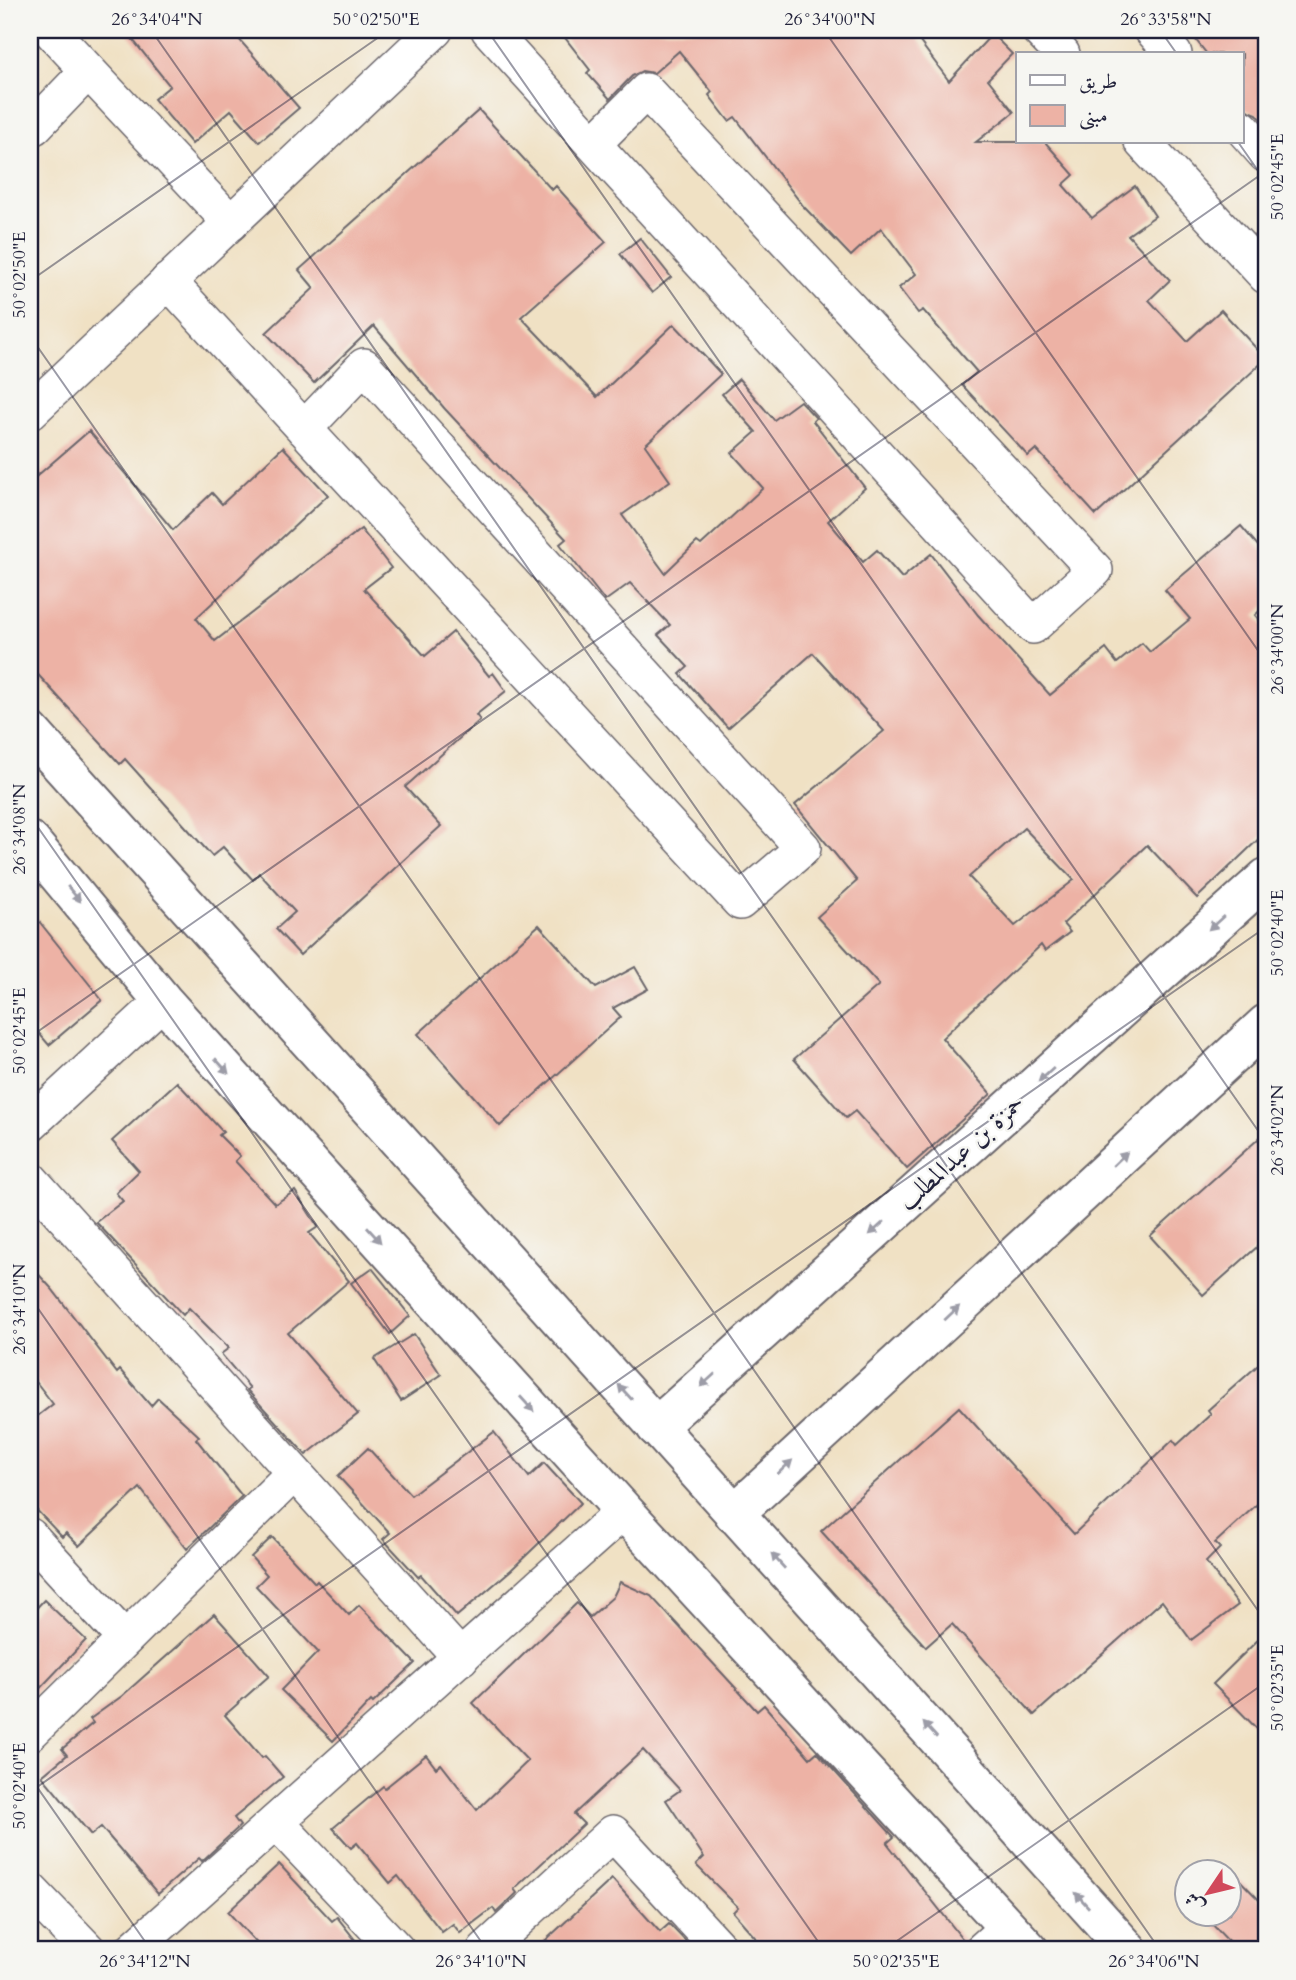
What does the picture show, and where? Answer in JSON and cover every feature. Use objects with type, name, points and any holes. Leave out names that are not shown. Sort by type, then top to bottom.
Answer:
[{"type":"street","points":[[50,30],[230,223]]},
{"type":"street","points":[[30,412],[435,30]]},
{"type":"street","points":[[489,30],[1032,626],[1095,570],[646,92],[593,144]]},
{"type":"street","points":[[1039,30],[1060,52]]},
{"type":"street","points":[[1152,30],[1172,52]]},
{"type":"street","points":[[30,123],[34,127],[88,71]]},
{"type":"street","points":[[1244,130],[1266,155]]},
{"type":"street","points":[[1144,144],[1266,276]]},
{"type":"street","points":[[168,281],[304,429],[740,902],[803,848],[364,366],[304,429]]},
{"type":"street","points":[[30,731],[1128,1950]]},
{"type":"street","points":[[30,841],[163,1001],[624,1511],[1007,1943]]},
{"type":"street","name":"حمزة بن عبدالمطلب","points":[[656,1427],[1266,878]]},
{"type":"street","points":[[30,1124],[163,1001]]},
{"type":"street","points":[[734,1514],[1266,1024]]},
{"type":"street","points":[[30,1180],[461,1658]]},
{"type":"street","points":[[30,1733],[294,1473]]},
{"type":"street","points":[[132,1950],[624,1511]]},
{"type":"street","points":[[30,1536],[125,1640]]},
{"type":"street","points":[[276,1822],[397,1950]]},
{"type":"street","points":[[485,1950],[614,1833],[720,1950]]},
{"type":"street","points":[[30,1890],[88,1950]]},
{"type":"building","points":[[125,30],[231,30],[299,108],[259,142],[231,110],[192,144],[154,99],[170,86]]},
{"type":"building","points":[[559,30],[911,30],[949,81],[992,34],[1012,54],[988,79],[1014,112],[976,142],[1047,144],[1074,175],[1063,185],[1092,218],[1135,186],[1155,216],[1128,235],[1170,280],[1149,300],[1187,341],[1221,310],[1266,359],[1096,515],[1036,449],[1028,456],[962,385],[977,372],[923,310],[918,313],[899,288],[916,274],[881,228],[851,256],[804,207],[735,117],[729,121],[709,95],[712,92],[679,51],[654,73],[642,71],[632,76],[610,99],[587,73],[590,70]]},
{"type":"building","points":[[1188,30],[1266,30],[1266,125],[1257,114],[1244,109],[1244,52],[1205,52]]},
{"type":"building","points":[[479,110],[552,190],[556,186],[606,242],[521,317],[597,397],[674,324],[721,374],[645,445],[670,481],[622,515],[665,573],[697,542],[701,545],[763,488],[732,453],[756,432],[722,394],[739,379],[774,420],[800,401],[816,418],[813,421],[865,488],[828,521],[863,562],[877,550],[902,578],[931,554],[978,615],[1050,695],[1106,649],[1117,663],[1142,643],[1150,652],[1190,619],[1165,590],[1241,526],[1266,555],[1266,605],[1255,615],[1266,628],[1266,832],[1197,898],[1147,845],[1063,924],[1070,932],[1045,951],[1041,945],[942,1038],[991,1094],[907,1169],[855,1111],[846,1118],[794,1059],[879,985],[817,917],[857,881],[795,805],[884,731],[813,653],[728,728],[680,674],[688,667],[658,635],[670,625],[630,583],[605,601],[560,544],[566,539],[445,409],[374,326],[314,383],[266,333],[314,288],[299,270]],"holes":[[[1024,828],[1074,880],[1015,926],[969,877]]]},
{"type":"building","points":[[640,238],[671,277],[652,293],[620,254]]},
{"type":"building","points":[[89,431],[173,530],[212,493],[222,504],[283,447],[328,495],[196,618],[215,641],[361,529],[391,568],[364,589],[425,656],[453,632],[489,676],[493,673],[506,691],[476,715],[480,720],[405,787],[441,826],[300,955],[276,929],[295,912],[259,873],[253,880],[223,847],[212,856],[125,759],[120,764],[30,666],[30,482]]},
{"type":"building","points":[[30,910],[102,1000],[49,1045],[30,1023]]},
{"type":"building","points":[[539,925],[596,988],[635,967],[648,989],[613,1008],[621,1017],[500,1126],[418,1034]]},
{"type":"building","points":[[177,1082],[223,1132],[219,1135],[240,1156],[235,1161],[275,1204],[295,1191],[318,1227],[309,1233],[349,1281],[288,1333],[358,1414],[306,1455],[247,1390],[250,1388],[221,1354],[229,1348],[189,1308],[183,1315],[96,1222],[123,1201],[116,1193],[139,1171],[112,1141]]},
{"type":"building","points":[[1266,1132],[1266,1239],[1203,1295],[1150,1236]]},
{"type":"building","points":[[30,1265],[117,1373],[120,1370],[151,1406],[158,1398],[199,1436],[196,1439],[242,1496],[187,1549],[140,1488],[79,1546],[66,1533],[62,1537],[30,1503],[30,1422],[53,1404],[30,1374]]},
{"type":"building","points":[[372,1268],[410,1316],[390,1334],[351,1283]]},
{"type":"building","points":[[414,1334],[441,1375],[401,1401],[374,1359]]},
{"type":"building","points":[[1266,1358],[1266,1496],[1215,1543],[1220,1548],[1206,1562],[1238,1605],[1191,1640],[1162,1601],[1034,1715],[952,1624],[926,1647],[821,1531],[959,1407],[1074,1534],[1173,1440],[1177,1445],[1211,1414],[1208,1410]]},
{"type":"building","points":[[494,1432],[529,1477],[544,1463],[581,1503],[511,1570],[457,1616],[421,1575],[418,1577],[383,1539],[390,1533],[338,1476],[368,1448],[411,1495]]},
{"type":"building","points":[[272,1537],[349,1615],[359,1605],[415,1663],[373,1703],[371,1701],[333,1741],[281,1690],[318,1652],[256,1586],[267,1575],[251,1557]]},
{"type":"building","points":[[620,1582],[651,1596],[757,1711],[764,1705],[810,1758],[817,1752],[894,1837],[887,1843],[964,1941],[962,1950],[766,1950],[733,1912],[738,1907],[696,1865],[704,1857],[666,1800],[680,1790],[643,1750],[574,1814],[584,1824],[514,1889],[517,1893],[496,1913],[493,1908],[460,1933],[453,1924],[442,1932],[398,1876],[390,1883],[357,1843],[351,1848],[333,1828],[383,1786],[385,1788],[426,1755],[436,1768],[441,1764],[477,1810],[528,1761],[473,1703],[577,1603],[590,1617],[613,1597]]},
{"type":"building","points":[[44,1600],[86,1640],[30,1699],[30,1615]]},
{"type":"building","points":[[214,1614],[269,1676],[225,1715],[262,1758],[265,1756],[283,1777],[234,1818],[240,1826],[202,1861],[199,1858],[158,1894],[101,1827],[91,1835],[42,1776],[67,1755],[62,1749],[93,1723],[90,1719],[122,1696]]},
{"type":"building","points":[[1266,1632],[1266,1738],[1213,1684]]},
{"type":"building","points":[[279,1864],[332,1921],[337,1917],[363,1950],[263,1950],[228,1912]]},
{"type":"building","points":[[612,1879],[660,1932],[669,1924],[694,1950],[535,1950]]},
{"type":"building","points":[[1244,1884],[1266,1907],[1266,1950],[1237,1950],[1215,1927],[1244,1927]]}]
